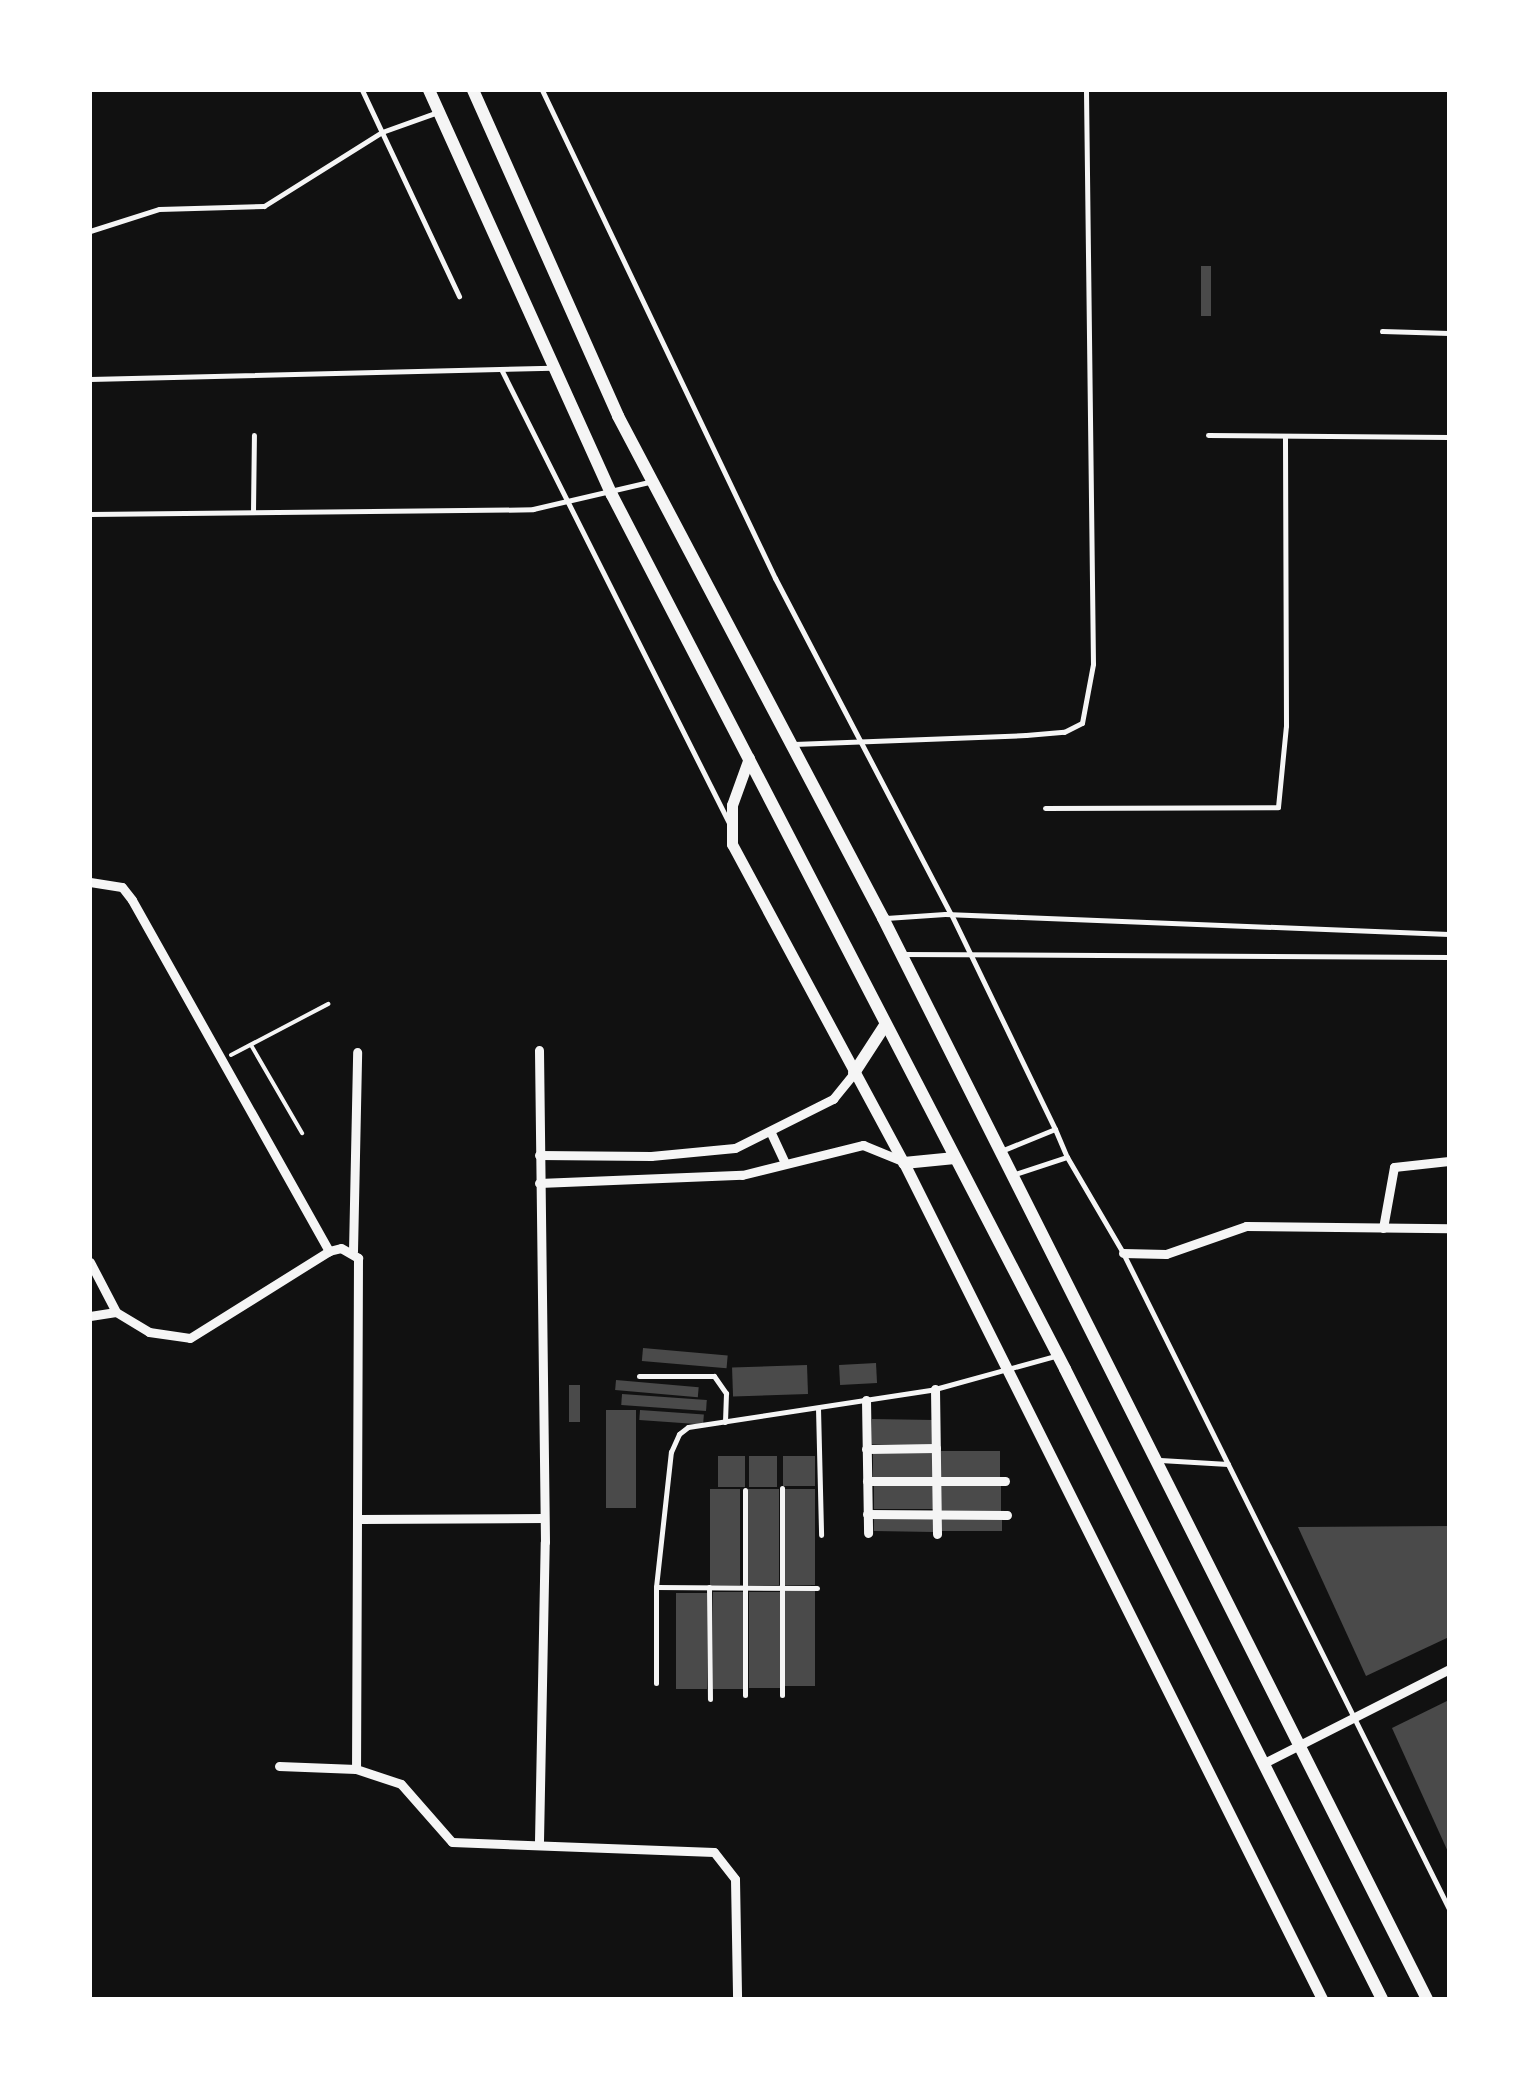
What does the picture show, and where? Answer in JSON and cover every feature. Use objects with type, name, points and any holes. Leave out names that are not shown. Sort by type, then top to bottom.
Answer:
[{"type":"main road","points":[[429,90],[612,495],[1058,1355],[1382,1999]]},
{"type":"main road","points":[[473,90],[652,481],[883,918],[1009,1176],[1427,1999]]},
{"type":"main road","points":[[854,1073],[885,1024]]},
{"type":"main road","points":[[904,1162],[954,1158]]},
{"type":"street","points":[[749,758],[729,823],[732,844],[904,1162],[1322,1999]]},
{"type":"street","points":[[90,882],[122,887],[132,900],[329,1252]]},
{"type":"street","points":[[539,1841],[544,1518],[540,1050]]},
{"type":"street","points":[[356,1769],[360,1519],[353,1251],[357,1052]]},
{"type":"street","points":[[539,1155],[711,1154],[771,1133],[833,1099],[854,1073]]},
{"type":"street","points":[[771,1133],[785,1163]]},
{"type":"street","points":[[539,1183],[742,1176],[863,1146],[904,1162]]},
{"type":"street","points":[[1383,1228],[1394,1168],[1449,1160]]},
{"type":"street","points":[[1124,1253],[1166,1254],[1246,1226],[1449,1228]]},
{"type":"street","points":[[90,1262],[116,1312],[148,1332],[190,1338],[329,1252],[353,1251]]},
{"type":"street","points":[[90,1316],[116,1312]]},
{"type":"street","points":[[935,1389],[937,1534]]},
{"type":"street","points":[[866,1400],[868,1534]]},
{"type":"street","points":[[866,1449],[936,1448]]},
{"type":"street","points":[[867,1482],[1005,1480]]},
{"type":"street","points":[[867,1514],[1007,1515]]},
{"type":"street","points":[[360,1519],[544,1518]]},
{"type":"street","points":[[1264,1764],[1449,1669]]},
{"type":"street","points":[[279,1766],[356,1769],[402,1784],[443,1839],[700,1850],[725,1859],[735,1878],[737,1999]]},
{"type":"lane","points":[[362,90],[459,296]]},
{"type":"lane","points":[[542,90],[859,740],[951,914],[1067,1157],[1124,1253],[1449,1910]]},
{"type":"lane","points":[[791,744],[1064,732],[1082,723],[1089,705],[1086,90]]},
{"type":"lane","points":[[90,231],[160,209],[264,206],[382,132],[439,112]]},
{"type":"lane","points":[[1382,331],[1449,332]]},
{"type":"lane","points":[[90,379],[553,368]]},
{"type":"lane","points":[[502,371],[729,823]]},
{"type":"lane","points":[[253,512],[254,435]]},
{"type":"lane","points":[[1208,435],[1449,437]]},
{"type":"lane","points":[[1045,808],[1278,807],[1286,726],[1285,436]]},
{"type":"lane","points":[[90,514],[567,505],[652,481]]},
{"type":"lane","points":[[883,918],[951,914],[1449,934]]},
{"type":"lane","points":[[900,954],[1449,957]]},
{"type":"lane","points":[[997,1152],[1055,1129]]},
{"type":"lane","points":[[1009,1176],[1067,1157]]},
{"type":"lane","points":[[656,1683],[656,1587],[671,1452],[688,1427],[935,1389],[1058,1355]]},
{"type":"lane","points":[[639,1376],[714,1376],[726,1393],[725,1422]]},
{"type":"lane","points":[[818,1408],[821,1535]]},
{"type":"lane","points":[[1152,1460],[1228,1464]]},
{"type":"lane","points":[[782,1488],[782,1695]]},
{"type":"lane","points":[[745,1490],[745,1695]]},
{"type":"lane","points":[[656,1587],[817,1588]]},
{"type":"lane","points":[[709,1588],[710,1699]]},
{"type":"path","points":[[222,1060],[328,1004]]},
{"type":"path","points":[[251,1045],[302,1133]]},
{"type":"building","points":[[1201,266],[1211,266],[1211,316],[1201,316]]},
{"type":"building","points":[[643,1348],[728,1355],[727,1368],[642,1361]]},
{"type":"building","points":[[876,1363],[877,1383],[840,1385],[839,1365]]},
{"type":"building","points":[[807,1365],[808,1394],[733,1397],[732,1368]]},
{"type":"building","points":[[616,1380],[699,1387],[698,1397],[615,1390]]},
{"type":"building","points":[[569,1385],[580,1385],[580,1422],[569,1422]]},
{"type":"building","points":[[622,1394],[707,1400],[706,1411],[621,1405]]},
{"type":"building","points":[[606,1410],[636,1410],[636,1508],[606,1508]]},
{"type":"building","points":[[640,1410],[704,1414],[703,1424],[639,1420]]},
{"type":"building","points":[[872,1419],[934,1420],[934,1445],[872,1444]]},
{"type":"building","points":[[940,1451],[1000,1451],[1000,1477],[940,1477]]},
{"type":"building","points":[[873,1453],[934,1453],[934,1477],[873,1477]]},
{"type":"building","points":[[718,1456],[745,1456],[745,1487],[718,1487]]},
{"type":"building","points":[[749,1456],[777,1456],[777,1487],[749,1487]]},
{"type":"building","points":[[783,1456],[815,1456],[815,1486],[783,1486]]},
{"type":"building","points":[[941,1485],[1001,1485],[1001,1511],[941,1511]]},
{"type":"building","points":[[874,1486],[935,1486],[935,1509],[874,1509]]},
{"type":"building","points":[[710,1489],[740,1489],[740,1585],[710,1585]]},
{"type":"building","points":[[748,1489],[779,1489],[779,1585],[748,1585]]},
{"type":"building","points":[[785,1489],[815,1489],[815,1585],[785,1585]]},
{"type":"building","points":[[874,1518],[934,1519],[934,1532],[874,1531]]},
{"type":"building","points":[[942,1518],[1002,1518],[1002,1531],[942,1531]]},
{"type":"building","points":[[1449,1526],[1449,1637],[1366,1676],[1298,1527]]},
{"type":"building","points":[[784,1590],[815,1590],[815,1686],[784,1686]]},
{"type":"building","points":[[713,1592],[744,1592],[744,1689],[713,1689]]},
{"type":"building","points":[[749,1592],[780,1592],[780,1688],[749,1688]]},
{"type":"building","points":[[676,1593],[707,1593],[707,1689],[676,1689]]},
{"type":"building","points":[[1449,1700],[1449,1854],[1392,1728]]}]
